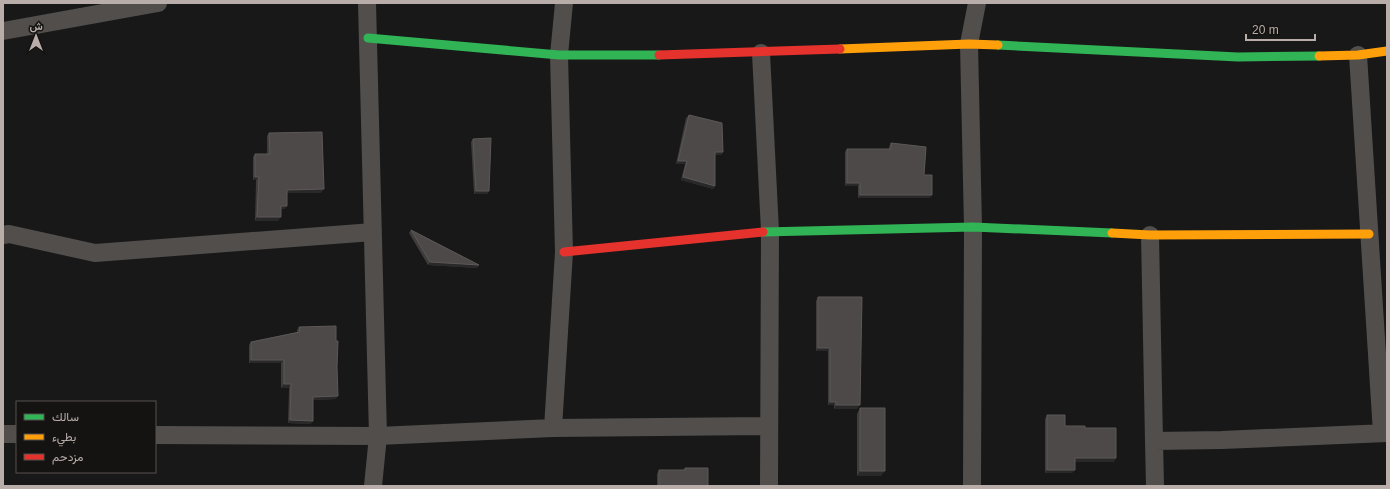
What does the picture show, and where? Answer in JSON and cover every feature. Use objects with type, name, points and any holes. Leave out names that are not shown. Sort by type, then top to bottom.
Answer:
[{"type":"street","points":[[3,31],[158,3]]},
{"type":"street","points":[[367,3],[378,436],[373,486]]},
{"type":"street","points":[[553,428],[564,252],[558,55],[564,3]]},
{"type":"street","points":[[972,486],[973,228],[968,44],[977,3]]},
{"type":"street","points":[[368,38],[558,55],[646,56],[761,53],[968,44],[1238,57],[1358,55],[1387,51]]},
{"type":"street","points":[[761,53],[770,231],[768,426],[769,486]]},
{"type":"street","points":[[1154,441],[1222,440],[1385,433],[1369,234],[1358,55]]},
{"type":"street","points":[[564,252],[770,231],[973,228],[1150,236],[1369,234]]},
{"type":"street","points":[[3,235],[9,234],[95,252],[373,232]]},
{"type":"street","points":[[1150,236],[1156,486]]},
{"type":"street","points":[[156,435],[378,436],[553,428],[768,426]]},
{"type":"street","points":[[3,434],[16,434]]},
{"type":"building","points":[[689,115],[722,123],[723,152],[715,152],[715,186],[683,177],[687,161],[678,161]]},
{"type":"building","points":[[322,132],[324,189],[287,190],[287,206],[281,206],[281,217],[257,217],[259,177],[255,177],[255,154],[270,154],[269,133]]},
{"type":"building","points":[[491,138],[489,191],[476,191],[473,139]]},
{"type":"building","points":[[891,143],[926,147],[924,175],[932,175],[932,195],[860,195],[860,183],[847,183],[847,149],[891,149]]},
{"type":"building","points":[[411,230],[479,265],[430,262]]},
{"type":"building","points":[[818,297],[862,297],[860,405],[836,405],[836,402],[830,402],[830,348],[818,348]]},
{"type":"building","points":[[336,326],[336,341],[338,341],[338,396],[313,397],[313,421],[290,420],[291,384],[284,384],[284,360],[251,360],[251,342],[300,332],[299,327]]},
{"type":"building","points":[[860,408],[885,408],[885,471],[860,471]]},
{"type":"building","points":[[1047,415],[1065,415],[1065,426],[1085,426],[1085,428],[1116,428],[1116,458],[1075,458],[1075,470],[1047,470]]},
{"type":"building","points":[[685,468],[708,468],[708,486],[659,486],[659,470],[685,470]]},
{"type":"traffic: fast","points":[[368,38],[559,55],[659,55]]},
{"type":"traffic: fast","points":[[998,45],[1238,57],[1319,56]]},
{"type":"traffic: fast","points":[[763,232],[973,227],[1112,233]]},
{"type":"traffic: slow","points":[[840,49],[969,44],[998,45]]},
{"type":"traffic: slow","points":[[1319,56],[1358,55],[1387,51]]},
{"type":"traffic: slow","points":[[1112,233],[1150,235],[1369,234]]},
{"type":"traffic: jam","points":[[659,55],[840,49]]},
{"type":"traffic: jam","points":[[564,252],[763,232]]}]
